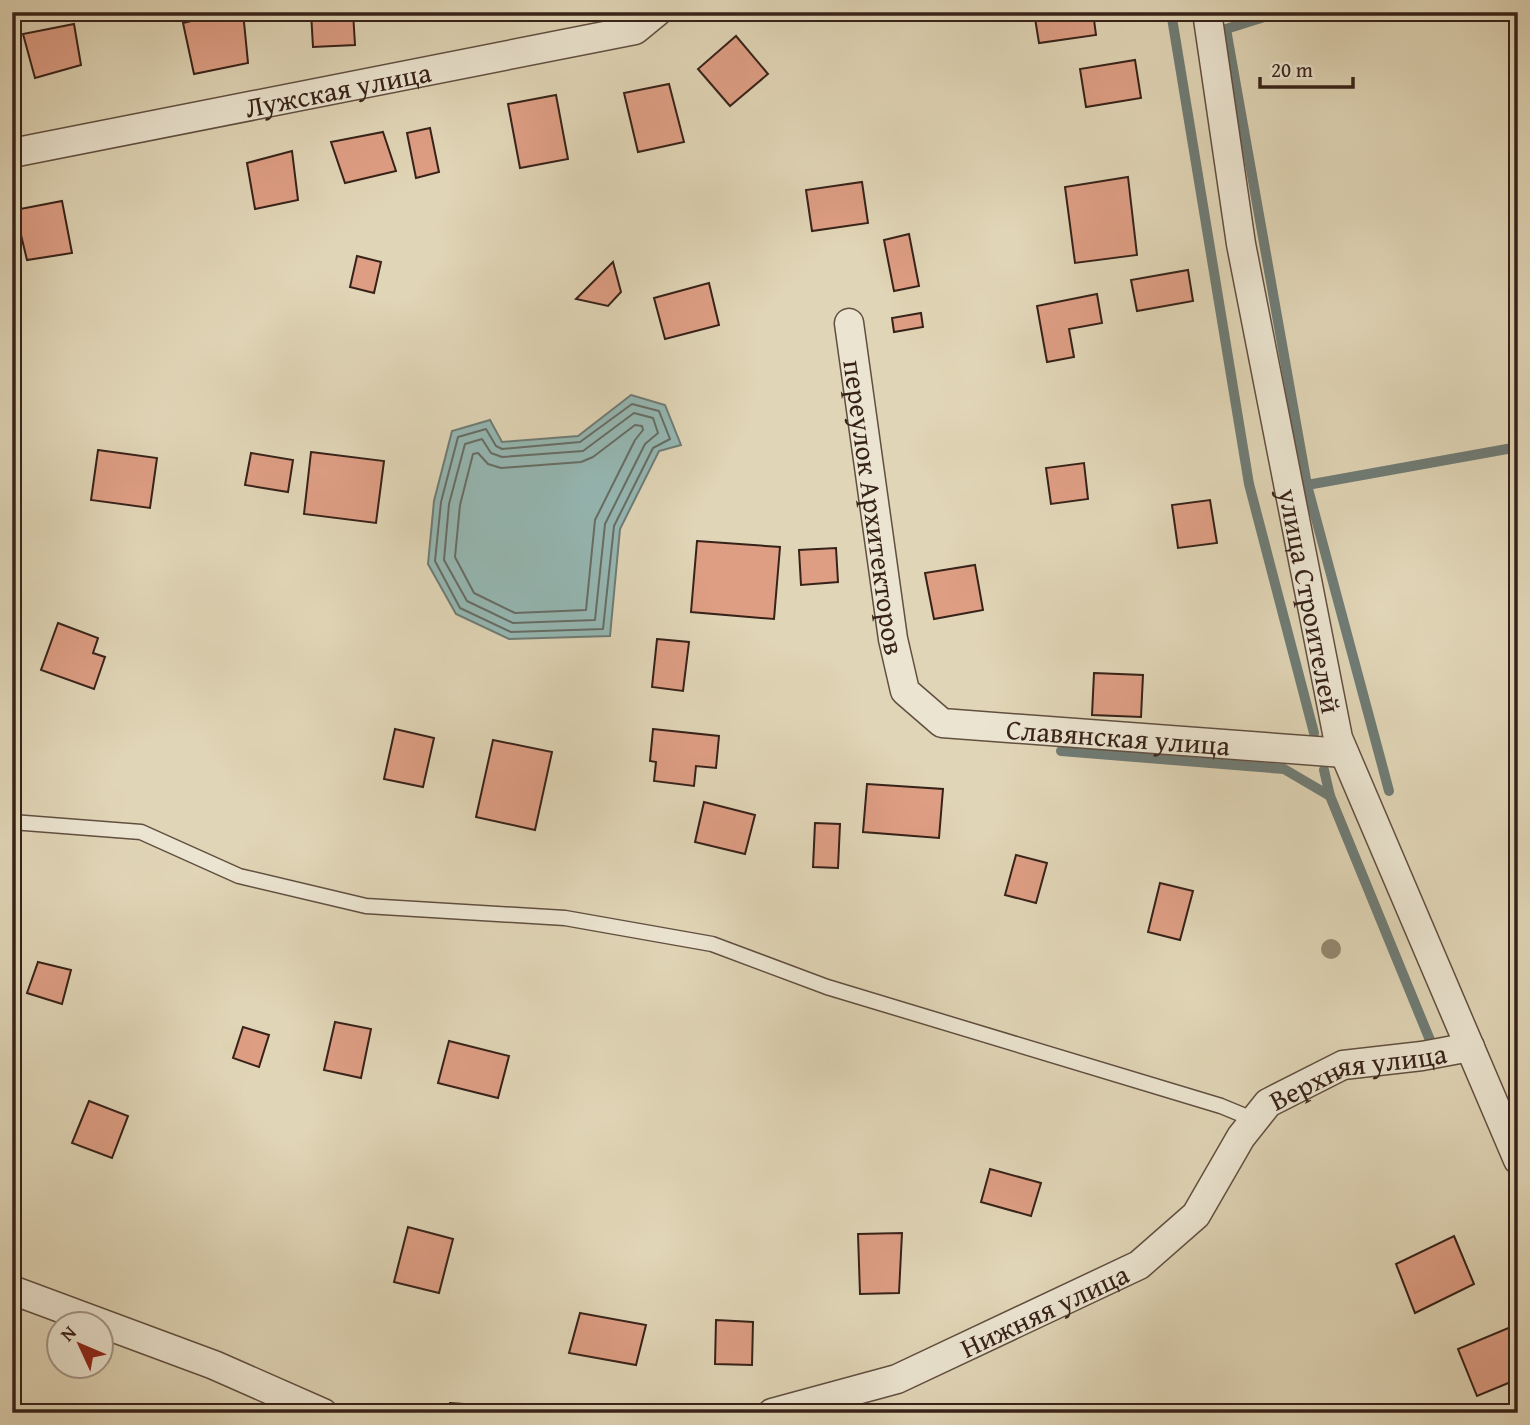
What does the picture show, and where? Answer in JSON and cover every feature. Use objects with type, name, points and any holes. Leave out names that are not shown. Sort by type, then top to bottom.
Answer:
[{"type":"street","name":"Лужская улица","points":[[12,153],[635,30],[657,12]]},
{"type":"street","name":"улица Строителей","points":[[1207,12],[1241,244],[1335,724],[1344,752],[1518,1160]]},
{"type":"street","name":"переулок Архитекторов","points":[[849,323],[893,639],[905,691]]},
{"type":"street","name":"Славянская улица","points":[[905,691],[942,723],[1344,752]]},
{"type":"street","name":"Верхняя улица","points":[[1255,1119],[1268,1103],[1343,1065],[1422,1056],[1470,1047]]},
{"type":"street","name":"Нижняя улица","points":[[772,1413],[897,1379],[1139,1265],[1196,1215],[1241,1137],[1255,1119]]},
{"type":"street","points":[[12,1290],[214,1365],[323,1413]]},
{"type":"lane","points":[[12,822],[141,832],[239,876],[366,906],[565,918],[712,944],[827,987],[1221,1106],[1255,1119]]},
{"type":"water","points":[[631,395],[665,405],[681,445],[659,451],[620,529],[610,636],[509,639],[456,614],[428,564],[434,501],[452,431],[490,420],[502,442],[578,436]]},
{"type":"building","points":[[228,12],[243,12],[248,63],[194,74],[183,23]]},
{"type":"building","points":[[311,12],[353,12],[355,45],[313,47]]},
{"type":"building","points":[[1034,12],[1093,12],[1096,35],[1039,43]]},
{"type":"building","points":[[74,24],[81,65],[35,78],[23,34]]},
{"type":"building","points":[[736,36],[768,74],[730,106],[698,69]]},
{"type":"building","points":[[1135,60],[1141,98],[1086,107],[1080,69]]},
{"type":"building","points":[[669,84],[684,142],[638,152],[624,93]]},
{"type":"building","points":[[556,95],[568,159],[520,168],[508,104]]},
{"type":"building","points":[[430,128],[439,172],[416,178],[407,133]]},
{"type":"building","points":[[383,132],[396,171],[345,183],[331,142]]},
{"type":"building","points":[[292,151],[298,200],[255,209],[247,163]]},
{"type":"building","points":[[1128,177],[1137,255],[1075,263],[1065,187]]},
{"type":"building","points":[[862,182],[868,223],[812,231],[806,190]]},
{"type":"building","points":[[62,201],[72,253],[27,260],[15,210]]},
{"type":"building","points":[[909,234],[919,286],[894,291],[884,240]]},
{"type":"building","points":[[357,256],[381,262],[374,293],[350,287]]},
{"type":"building","points":[[613,262],[621,292],[608,306],[576,299]]},
{"type":"building","points":[[1188,270],[1193,301],[1137,311],[1131,280]]},
{"type":"building","points":[[709,283],[719,325],[665,339],[654,298]]},
{"type":"building","points":[[1097,294],[1102,323],[1069,329],[1074,357],[1047,362],[1037,306]]},
{"type":"building","points":[[921,313],[923,327],[894,332],[892,318]]},
{"type":"building","points":[[98,450],[157,458],[150,508],[91,500]]},
{"type":"building","points":[[311,452],[384,461],[376,523],[304,514]]},
{"type":"building","points":[[251,453],[293,460],[288,492],[245,485]]},
{"type":"building","points":[[1084,463],[1088,499],[1051,504],[1046,468]]},
{"type":"building","points":[[1210,500],[1217,543],[1178,548],[1172,505]]},
{"type":"building","points":[[697,541],[780,547],[774,619],[691,612]]},
{"type":"building","points":[[836,548],[838,582],[801,585],[799,550]]},
{"type":"building","points":[[975,565],[983,610],[934,619],[925,573]]},
{"type":"building","points":[[58,623],[98,638],[93,653],[105,657],[94,689],[41,670]]},
{"type":"building","points":[[657,639],[689,642],[683,691],[652,687]]},
{"type":"building","points":[[1094,673],[1143,675],[1141,717],[1092,715]]},
{"type":"building","points":[[395,729],[434,738],[423,787],[384,779]]},
{"type":"building","points":[[653,729],[719,736],[716,768],[696,766],[694,786],[654,781],[656,762],[650,761]]},
{"type":"building","points":[[493,740],[552,752],[535,830],[476,817]]},
{"type":"building","points":[[867,784],[943,789],[939,838],[863,832]]},
{"type":"building","points":[[704,802],[755,815],[745,854],[695,842]]},
{"type":"building","points":[[815,823],[840,824],[838,868],[813,867]]},
{"type":"building","points":[[1016,855],[1047,863],[1036,903],[1005,895]]},
{"type":"building","points":[[1160,883],[1193,891],[1180,940],[1148,932]]},
{"type":"building","points":[[38,962],[71,970],[62,1004],[27,993]]},
{"type":"building","points":[[335,1022],[371,1029],[361,1078],[324,1070]]},
{"type":"building","points":[[243,1027],[269,1035],[259,1067],[233,1058]]},
{"type":"building","points":[[449,1041],[509,1056],[498,1098],[438,1083]]},
{"type":"building","points":[[89,1101],[128,1116],[112,1158],[72,1143]]},
{"type":"building","points":[[990,1169],[1041,1183],[1031,1216],[981,1202]]},
{"type":"building","points":[[408,1227],[453,1239],[439,1293],[394,1282]]},
{"type":"building","points":[[902,1233],[899,1293],[860,1294],[858,1234]]},
{"type":"building","points":[[1454,1236],[1474,1284],[1415,1313],[1396,1264]]},
{"type":"building","points":[[580,1313],[646,1325],[636,1365],[569,1353]]},
{"type":"building","points":[[716,1320],[753,1322],[752,1365],[715,1364]]},
{"type":"building","points":[[1518,1324],[1518,1379],[1477,1396],[1458,1349]]},
{"type":"building","points":[[450,1403],[505,1407],[504,1413],[449,1413]]},
{"type":"waterway","points":[[1171,12],[1249,484],[1314,733]]},
{"type":"waterway","points":[[1280,12],[1226,29],[1307,485],[1389,791]]},
{"type":"waterway","points":[[1307,485],[1518,447]]},
{"type":"waterway","points":[[1061,751],[1284,769],[1330,796]]},
{"type":"waterway","points":[[1324,770],[1330,796],[1432,1045]]}]
